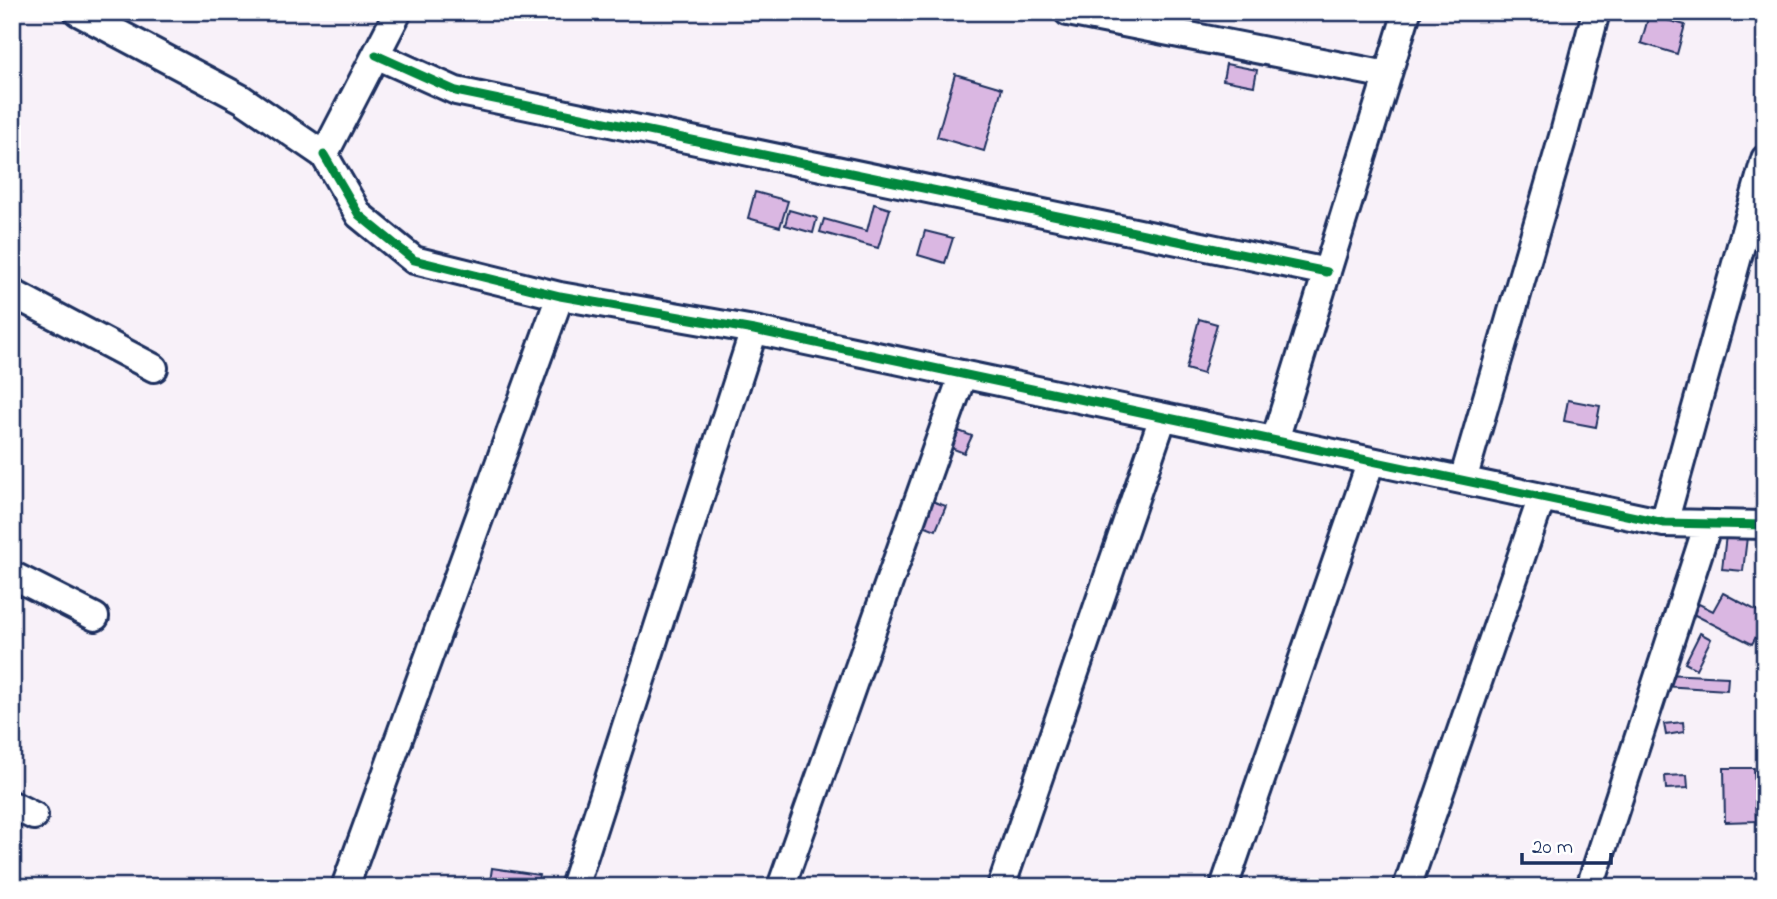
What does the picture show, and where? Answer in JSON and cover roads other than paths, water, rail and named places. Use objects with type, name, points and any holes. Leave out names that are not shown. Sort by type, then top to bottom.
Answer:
[{"type":"street","points":[[79,12],[242,99],[324,155],[359,215],[414,260],[561,296],[754,330],[1664,523],[1765,525]]},
{"type":"street","points":[[324,155],[398,12]]},
{"type":"street","points":[[1068,12],[1387,75]]},
{"type":"street","points":[[1275,440],[1407,12]]},
{"type":"street","points":[[1463,480],[1597,12]]},
{"type":"street","points":[[376,55],[456,90],[1327,272]]},
{"type":"street","points":[[1664,523],[1765,159]]},
{"type":"street","points":[[12,293],[154,368]]},
{"type":"street","points":[[345,887],[561,296]]},
{"type":"street","points":[[574,887],[754,330]]},
{"type":"street","points":[[781,887],[962,374]]},
{"type":"street","points":[[1001,887],[1163,417]]},
{"type":"street","points":[[1224,887],[1371,461]]},
{"type":"street","points":[[1407,887],[1542,497]]},
{"type":"street","points":[[1590,887],[1708,524]]},
{"type":"street","points":[[12,575],[95,617]]}]
